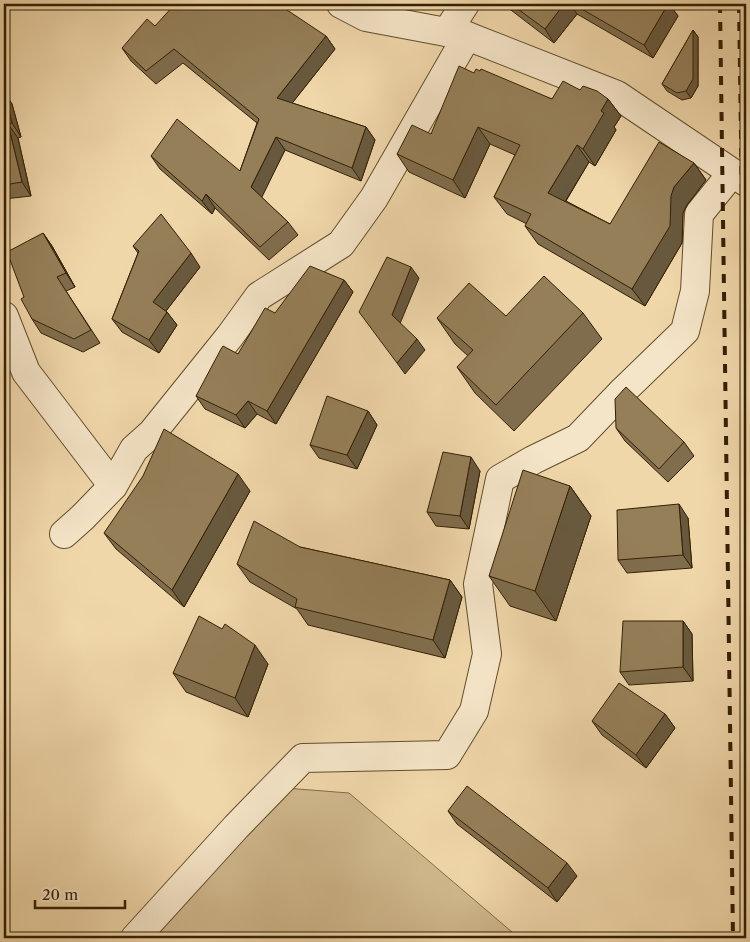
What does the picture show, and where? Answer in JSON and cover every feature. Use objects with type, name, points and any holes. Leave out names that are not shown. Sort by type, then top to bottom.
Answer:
[{"type":"street","points":[[135,938],[302,758],[447,754],[474,711],[487,654],[478,584],[500,479],[532,460],[578,438],[685,331],[695,291],[699,214],[739,177],[617,95],[457,34],[366,16],[341,4]]},
{"type":"street","points":[[64,534],[113,486],[134,450],[152,434],[230,336],[259,296],[341,244],[374,198],[457,34],[465,4]]},
{"type":"street","points":[[4,316],[26,372],[113,486]]},
{"type":"shaded area","points":[[285,788],[349,793],[519,938],[151,938]]},
{"type":"building","points":[[175,4],[278,4],[326,36],[277,98],[366,127],[352,168],[276,137],[251,187],[288,222],[260,247],[206,194],[202,201],[151,156],[177,119],[240,171],[259,119],[174,49],[146,71],[122,48],[147,19],[155,26]]},
{"type":"building","points":[[511,4],[564,4],[545,29]]},
{"type":"building","points":[[573,4],[668,4],[644,45]]},
{"type":"building","points":[[693,30],[693,79],[686,91],[677,93],[662,84]]},
{"type":"building","points":[[459,66],[474,73],[476,69],[480,71],[481,69],[552,99],[563,81],[580,90],[583,86],[597,91],[608,99],[601,111],[604,113],[583,149],[577,145],[548,193],[610,224],[659,142],[694,163],[674,187],[671,196],[670,226],[632,289],[525,226],[531,214],[494,197],[520,145],[478,127],[453,180],[397,154],[412,125],[431,134]]},
{"type":"building","points":[[4,94],[12,123],[8,124],[22,182],[4,185]]},
{"type":"building","points":[[161,214],[191,253],[153,302],[167,312],[149,340],[112,319],[139,251],[133,246]]},
{"type":"building","points":[[43,233],[66,273],[57,277],[91,330],[74,339],[32,319],[21,299],[24,297],[7,252]]},
{"type":"building","points":[[387,257],[411,267],[392,315],[417,339],[397,363],[359,312]]},
{"type":"building","points":[[310,266],[344,280],[267,411],[248,401],[236,415],[196,396],[223,346],[238,354],[265,308],[275,313]]},
{"type":"building","points":[[544,276],[583,313],[496,405],[457,367],[473,350],[437,318],[469,283],[506,316]]},
{"type":"building","points":[[626,387],[684,442],[659,469],[616,428],[615,399]]},
{"type":"building","points":[[327,396],[368,411],[347,455],[310,445]]},
{"type":"building","points":[[164,429],[238,474],[172,590],[104,533],[143,476]]},
{"type":"building","points":[[443,452],[471,457],[460,516],[427,512]]},
{"type":"building","points":[[523,470],[570,486],[535,591],[489,576]]},
{"type":"building","points":[[679,504],[683,555],[618,560],[617,510]]},
{"type":"building","points":[[254,521],[300,547],[450,580],[433,640],[295,607],[297,599],[237,564]]},
{"type":"building","points":[[199,616],[222,629],[225,624],[255,645],[235,698],[173,673]]},
{"type":"building","points":[[623,621],[683,621],[683,667],[620,672]]},
{"type":"building","points":[[619,683],[665,714],[636,755],[592,721]]},
{"type":"building","points":[[467,786],[567,863],[548,888],[448,811]]},
{"type":"railway","points":[[720,4],[733,938]]},
{"type":"railway","points":[[739,4],[746,466]]}]
